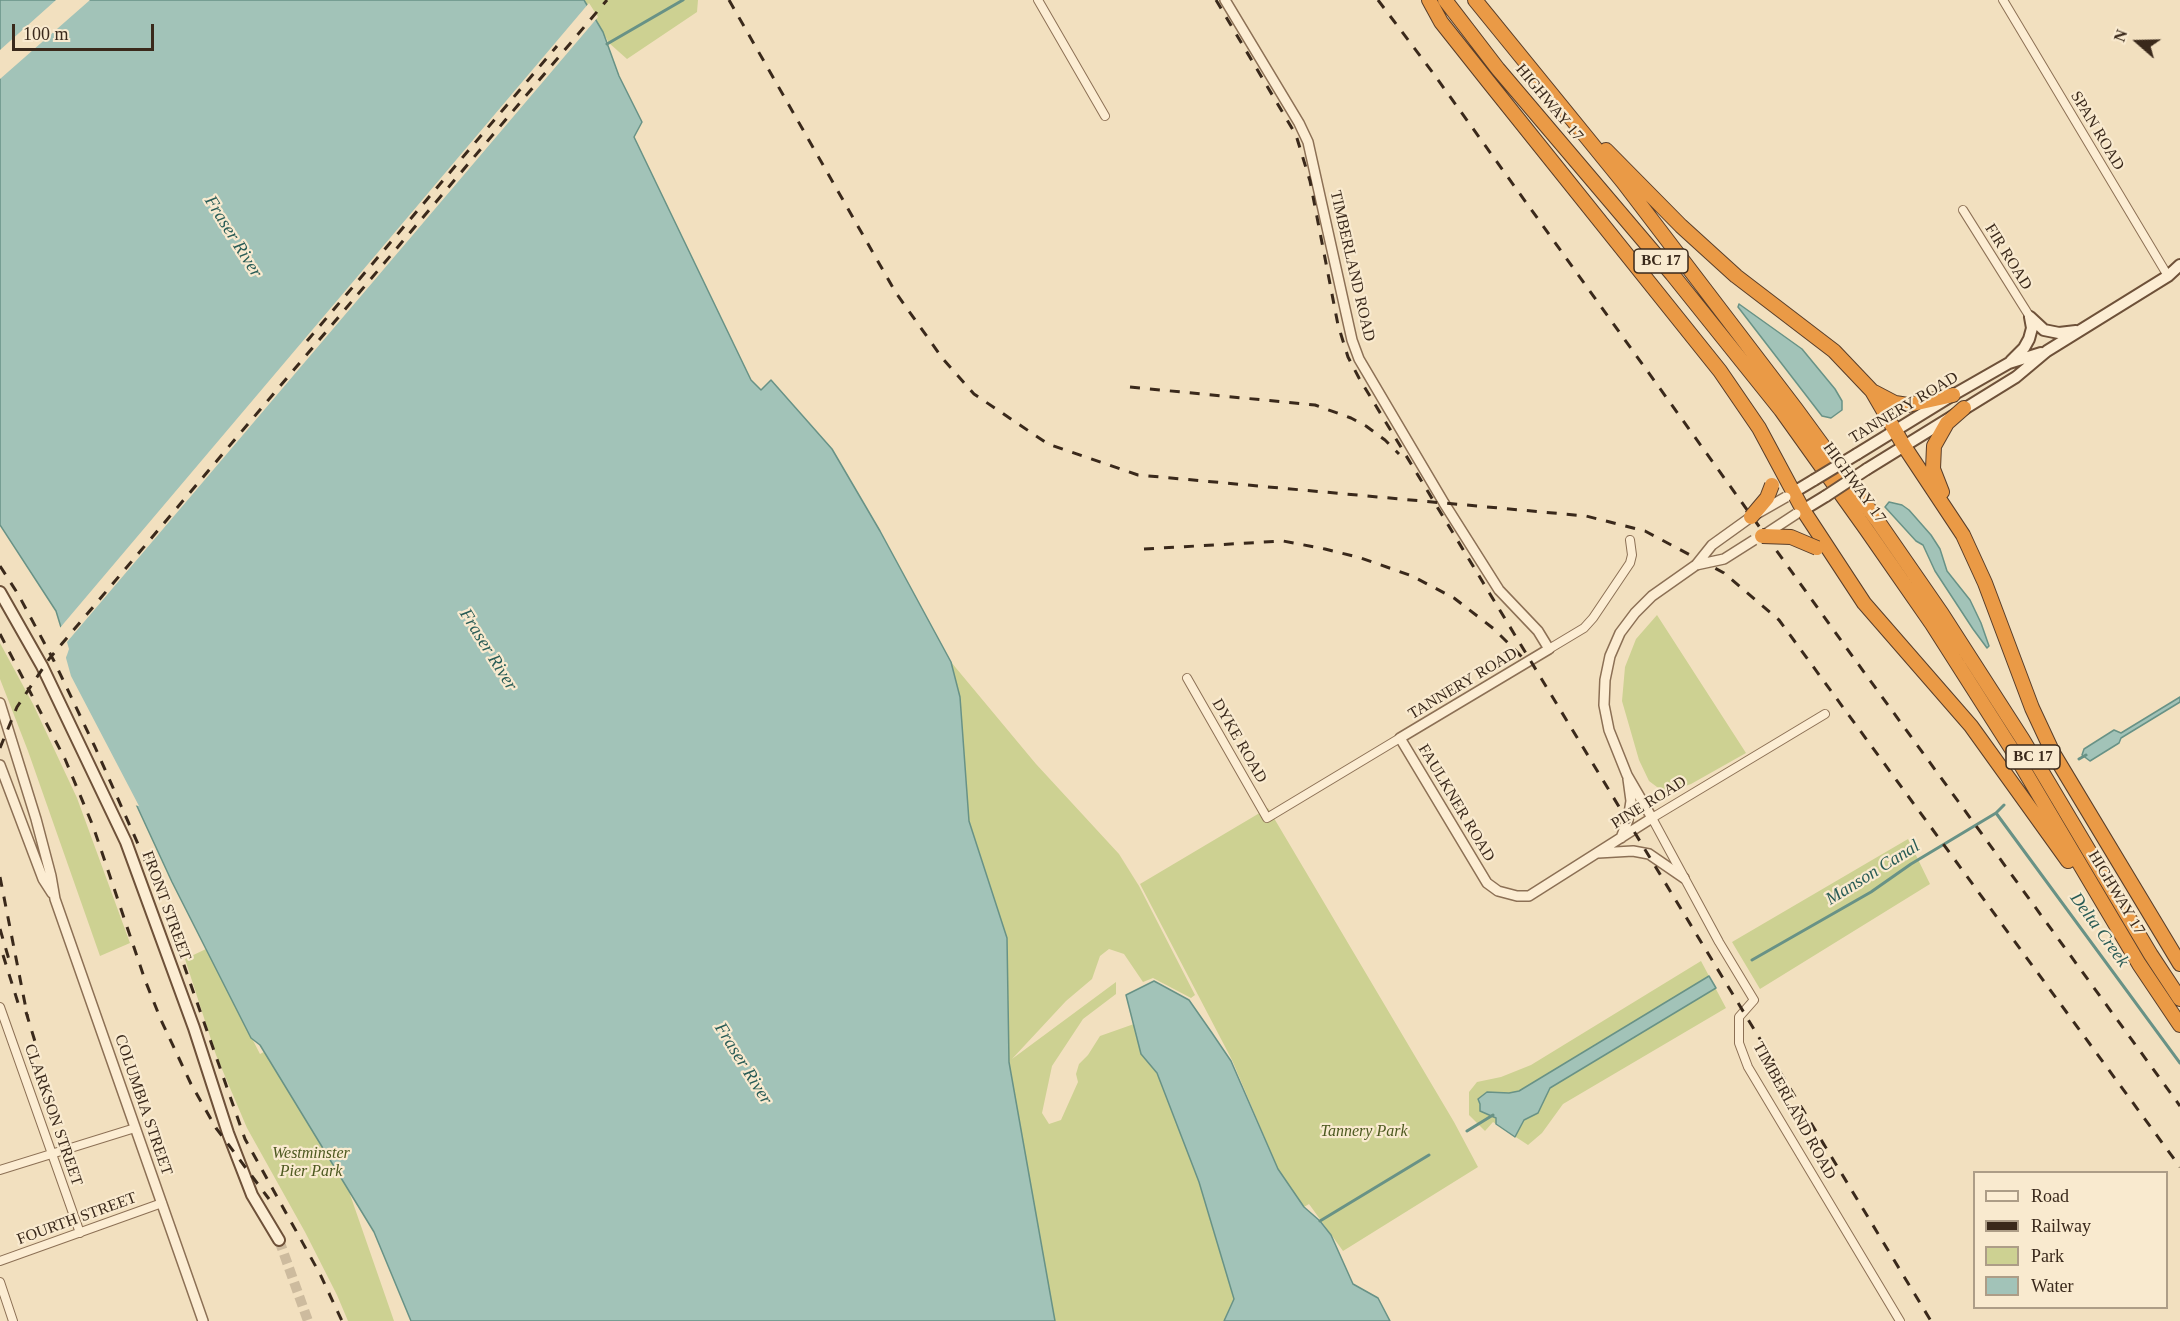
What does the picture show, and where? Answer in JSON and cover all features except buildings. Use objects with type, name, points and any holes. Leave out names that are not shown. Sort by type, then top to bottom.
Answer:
[{"type":"highway","points":[[1429,0],[1442,22],[1487,80],[1688,329],[1759,428],[1800,512],[1864,603],[1971,726],[2040,820],[2139,964]]},
{"type":"highway","name":"HIGHWAY 17","points":[[1445,0],[1498,69],[1672,274],[1781,410],[1821,465],[1932,624],[2011,748],[2139,964],[2180,1024]]},
{"type":"highway","name":"HIGHWAY 17","points":[[1475,0],[1630,191],[1796,409],[1877,520],[1942,614],[2023,740],[2151,955],[2180,999]]},
{"type":"highway","points":[[1568,113],[1635,177],[1681,226],[1736,276],[1834,351],[1872,391],[1904,446],[1964,535],[1978,566],[2022,684],[2053,753],[2180,964]]},
{"type":"highway","points":[[1872,391],[1895,403],[1908,405],[1953,395]]},
{"type":"highway","points":[[1952,516],[1935,478],[1932,454],[1942,431],[1964,408]]},
{"type":"highway","points":[[1750,517],[1767,498],[1774,477],[1770,456],[1759,428]]},
{"type":"highway","points":[[1762,536],[1791,537],[1816,548],[1834,560]]},
{"type":"main road","name":"TANNERY ROAD","points":[[1800,512],[2016,376],[2047,351],[2168,276],[2180,265]]},
{"type":"main road","name":"TANNERY ROAD","points":[[2168,276],[2180,272]]},
{"type":"main road","points":[[2030,317],[2044,330],[2059,333],[2082,330]]},
{"type":"main road","points":[[2009,363],[2024,348],[2029,339],[2030,317]]},
{"type":"main road","name":"TANNERY ROAD","points":[[1790,494],[2009,363],[2047,351]]},
{"type":"main road","name":"FRONT STREET","points":[[0,592],[42,666],[126,842],[194,1028],[228,1133],[252,1195],[279,1240]]},
{"type":"street","points":[[1038,0],[1105,116]]},
{"type":"street","name":"TIMBERLAND ROAD","points":[[1225,0],[1299,123],[1308,142],[1352,340],[1359,359],[1493,581],[1508,601],[1538,631],[1549,649]]},
{"type":"street","name":"SPAN ROAD","points":[[2003,0],[2168,276]]},
{"type":"street","name":"FIR ROAD","points":[[1963,210],[2030,317]]},
{"type":"street","name":"TANNERY ROAD","points":[[1652,818],[1627,775],[1609,729],[1604,705],[1605,680],[1620,633],[1652,596],[1696,565],[1712,545],[1750,517],[1790,494]]},
{"type":"street","name":"TANNERY ROAD","points":[[1696,565],[1724,559],[1800,512]]},
{"type":"street","name":"TANNERY ROAD","points":[[1267,818],[1584,628],[1630,563],[1632,555],[1630,540]]},
{"type":"street","name":"DYKE ROAD","points":[[1187,678],[1267,818]]},
{"type":"street","name":"COLUMBIA STREET","points":[[0,703],[48,865],[55,899],[203,1321]]},
{"type":"street","name":"PINE ROAD","points":[[1487,884],[1506,894],[1529,896],[1652,818],[1825,714]]},
{"type":"street","points":[[0,718],[10,734]]},
{"type":"street","name":"FAULKNER ROAD","points":[[1400,738],[1487,884]]},
{"type":"street","name":"COLUMBIA STREET","points":[[0,765],[43,879],[55,899]]},
{"type":"street","points":[[1621,838],[1628,820],[1631,801],[1627,775]]},
{"type":"street","name":"TIMBERLAND ROAD","points":[[1652,818],[1719,942],[1754,1000],[1739,1017],[1739,1043],[1748,1067],[1900,1321]]},
{"type":"street","points":[[1598,853],[1633,851],[1649,854],[1684,878]]},
{"type":"street","name":"CLARKSON STREET","points":[[0,1007],[80,1233]]},
{"type":"street","points":[[0,1170],[135,1128]]},
{"type":"street","name":"FOURTH STREET","points":[[0,1261],[162,1203]]},
{"type":"street","points":[[0,1282],[13,1321]]},
{"type":"green space","points":[[584,0],[698,0],[697,12],[627,59],[609,43]]},
{"type":"green space","points":[[1657,615],[1746,753],[1691,784],[1665,793],[1649,781],[1639,760],[1622,701],[1625,667],[1636,639]]},
{"type":"green space","points":[[0,643],[33,704],[77,798],[130,943],[100,956],[28,751],[0,679]]},
{"type":"green space","points":[[951,662],[1036,764],[1119,854],[1139,886],[1195,995],[1191,998],[1153,978],[1143,982],[1124,954],[1109,949],[1100,956],[1092,979],[1066,1001],[1012,1059],[1116,982],[1116,994],[1083,1019],[1052,1066],[1042,1113],[1049,1124],[1061,1120],[1078,1082],[1076,1074],[1079,1064],[1088,1055],[1100,1036],[1134,1024],[1141,1054],[1157,1073],[1199,1182],[1234,1299],[1224,1321],[1055,1321],[1009,1062],[1007,938],[969,821],[960,697]]},
{"type":"green space","name":"Tannery Park","points":[[1268,808],[1454,1122],[1478,1167],[1343,1251],[1309,1204],[1304,1207],[1278,1169],[1232,1060],[1140,884]]},
{"type":"green space","points":[[1908,839],[1930,884],[1760,989],[1732,942]]},
{"type":"green space","name":"Westminster Pier Park","points":[[206,949],[260,1054],[295,1036],[394,1321],[348,1321],[305,1232],[247,1128],[216,1055],[185,959]]},
{"type":"green space","points":[[1701,961],[1726,1008],[1563,1104],[1542,1133],[1528,1145],[1493,1122],[1485,1131],[1469,1115],[1469,1092],[1477,1082],[1501,1077],[1531,1065]]},
{"type":"water","name":"Fraser River","points":[[0,0],[584,0],[603,32],[619,76],[642,122],[634,137],[751,380],[761,390],[771,380],[832,449],[880,531],[951,662],[960,697],[969,821],[1007,938],[1009,1062],[1055,1321],[411,1321],[374,1232],[260,1045],[251,1038],[172,882],[136,804],[69,677],[65,660],[67,647],[56,611],[0,525]]},
{"type":"water","points":[[1739,304],[1802,349],[1835,389],[1842,401],[1842,410],[1831,418],[1822,416],[1738,307]]},
{"type":"water","points":[[1889,502],[1902,505],[1909,510],[1931,535],[1940,549],[1947,571],[1970,600],[1981,623],[1989,646],[1987,648],[1935,571],[1923,545],[1916,541],[1885,507]]},
{"type":"water","points":[[2180,697],[2180,702],[2121,738],[2119,743],[2090,761],[2082,755],[2084,749],[2114,730],[2121,733]]},
{"type":"water","points":[[1709,976],[1716,988],[1550,1088],[1538,1113],[1524,1120],[1515,1137],[1496,1124],[1496,1118],[1480,1111],[1478,1099],[1487,1092],[1519,1091]]},
{"type":"water","points":[[1154,981],[1189,1000],[1212,1033],[1231,1061],[1278,1169],[1304,1207],[1331,1235],[1353,1284],[1378,1298],[1390,1321],[1224,1321],[1234,1299],[1199,1182],[1157,1073],[1141,1054],[1126,995]]},
{"type":"pier","points":[[56,0],[90,0],[0,79],[0,50]]},
{"type":"pier","points":[[589,3],[598,17],[67,642],[69,649],[66,658],[71,676],[139,806],[133,805],[66,678],[62,660],[64,648],[59,629]]},
{"type":"waterway","points":[[607,44],[683,0]]},
{"type":"waterway","name":"Manson Canal","points":[[2079,759],[2086,755]]},
{"type":"waterway","name":"Manson Canal","points":[[1752,960],[1871,892],[1911,864],[1996,813],[2004,805]]},
{"type":"waterway","name":"Delta Creek","points":[[1996,813],[2180,1063]]},
{"type":"waterway","name":"Manson Canal","points":[[1467,1131],[1493,1115]]},
{"type":"waterway","name":"Manson Canal","points":[[1320,1221],[1429,1155]]},
{"type":"tunnel","points":[[279,1240],[308,1321]]},
{"type":"railway","points":[[0,748],[17,707],[49,659],[607,0]]},
{"type":"railway","points":[[729,0],[896,293],[943,359],[974,394],[1048,444],[1138,475],[1586,516],[1645,531],[1724,573],[1779,620],[2180,1167]]},
{"type":"railway","points":[[1216,0],[1296,135],[1310,181],[1338,325],[1348,357],[1359,378],[1931,1321]]},
{"type":"railway","points":[[1378,0],[2180,1106]]},
{"type":"railway","points":[[307,341],[557,46]]},
{"type":"railway","points":[[1130,387],[1315,405],[1366,426],[1399,454]]},
{"type":"railway","points":[[1144,549],[1283,541],[1361,558],[1412,576],[1454,598],[1494,629],[1522,657]]},
{"type":"railway","points":[[0,566],[18,594],[54,661],[142,853],[166,914],[245,1139],[320,1274],[342,1321]]},
{"type":"railway","points":[[0,634],[65,759],[93,826],[145,980],[191,1084],[216,1128],[269,1199]]},
{"type":"railway","points":[[0,877],[28,1019]]},
{"type":"railway","points":[[0,929],[10,963]]},
{"type":"railway","points":[[3,955],[19,1006]]},
{"type":"railway","points":[[26,1012],[37,1048]]}]
